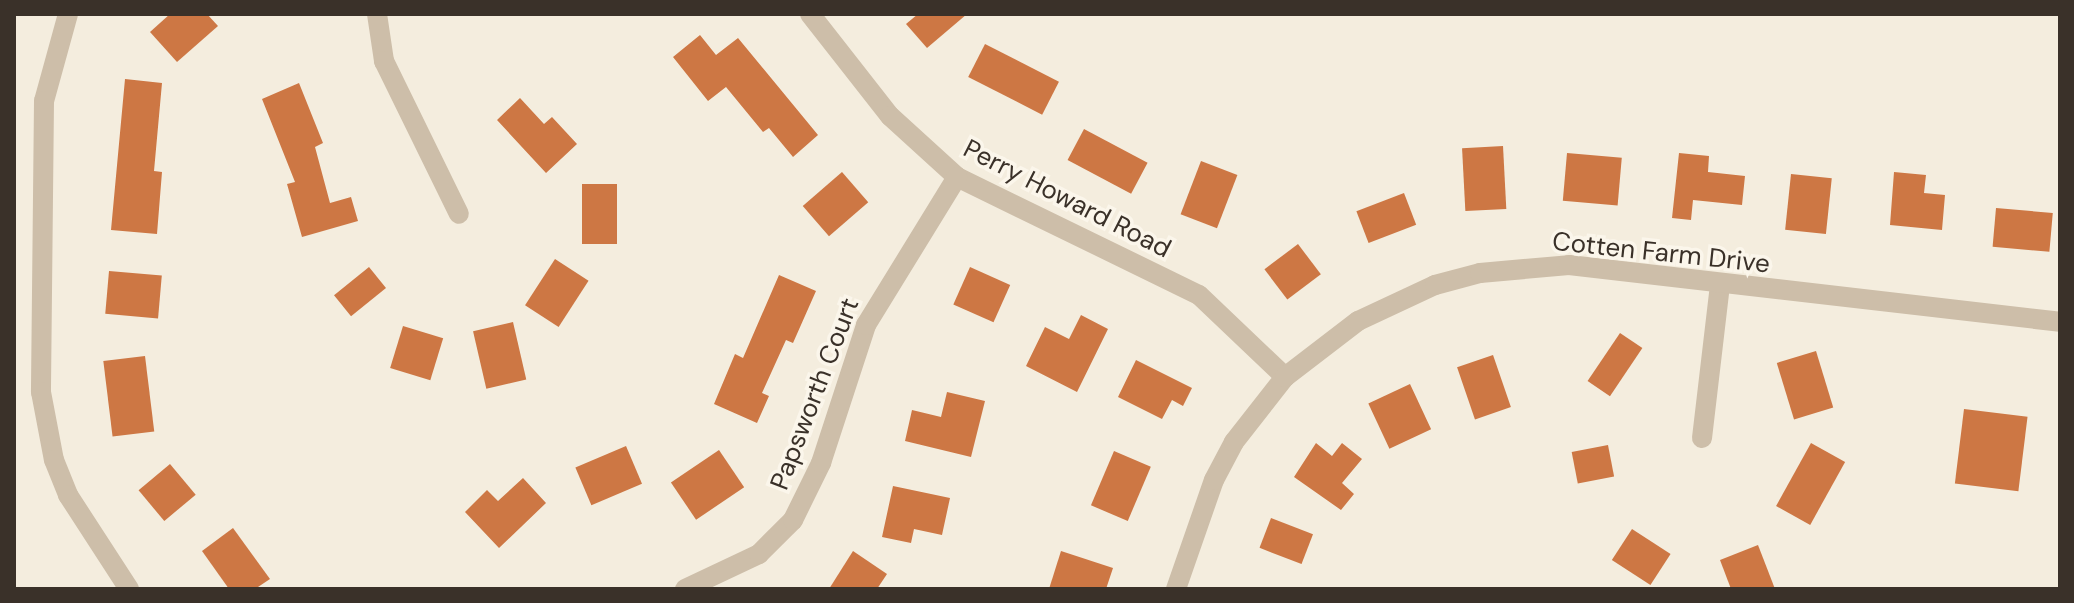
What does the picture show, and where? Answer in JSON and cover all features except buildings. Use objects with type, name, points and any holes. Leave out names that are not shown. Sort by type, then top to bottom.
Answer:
[{"type":"street","points":[[68,14],[44,101],[41,392],[54,460],[68,495],[129,589]]},
{"type":"street","points":[[377,14],[384,61],[459,214]]},
{"type":"street","name":"Perry Howard Road","points":[[810,14],[890,116],[957,177],[1199,295],[1285,377]]},
{"type":"street","name":"Papsworth Court","points":[[685,589],[759,554],[793,520],[821,463],[866,325],[957,177]]},
{"type":"street","name":"Cotten Farm Drive","points":[[1176,589],[1214,480],[1234,442],[1285,377],[1358,321],[1435,285],[1480,273],[1569,265],[1720,285],[2060,322]]},
{"type":"street","points":[[1702,438],[1720,285]]}]
